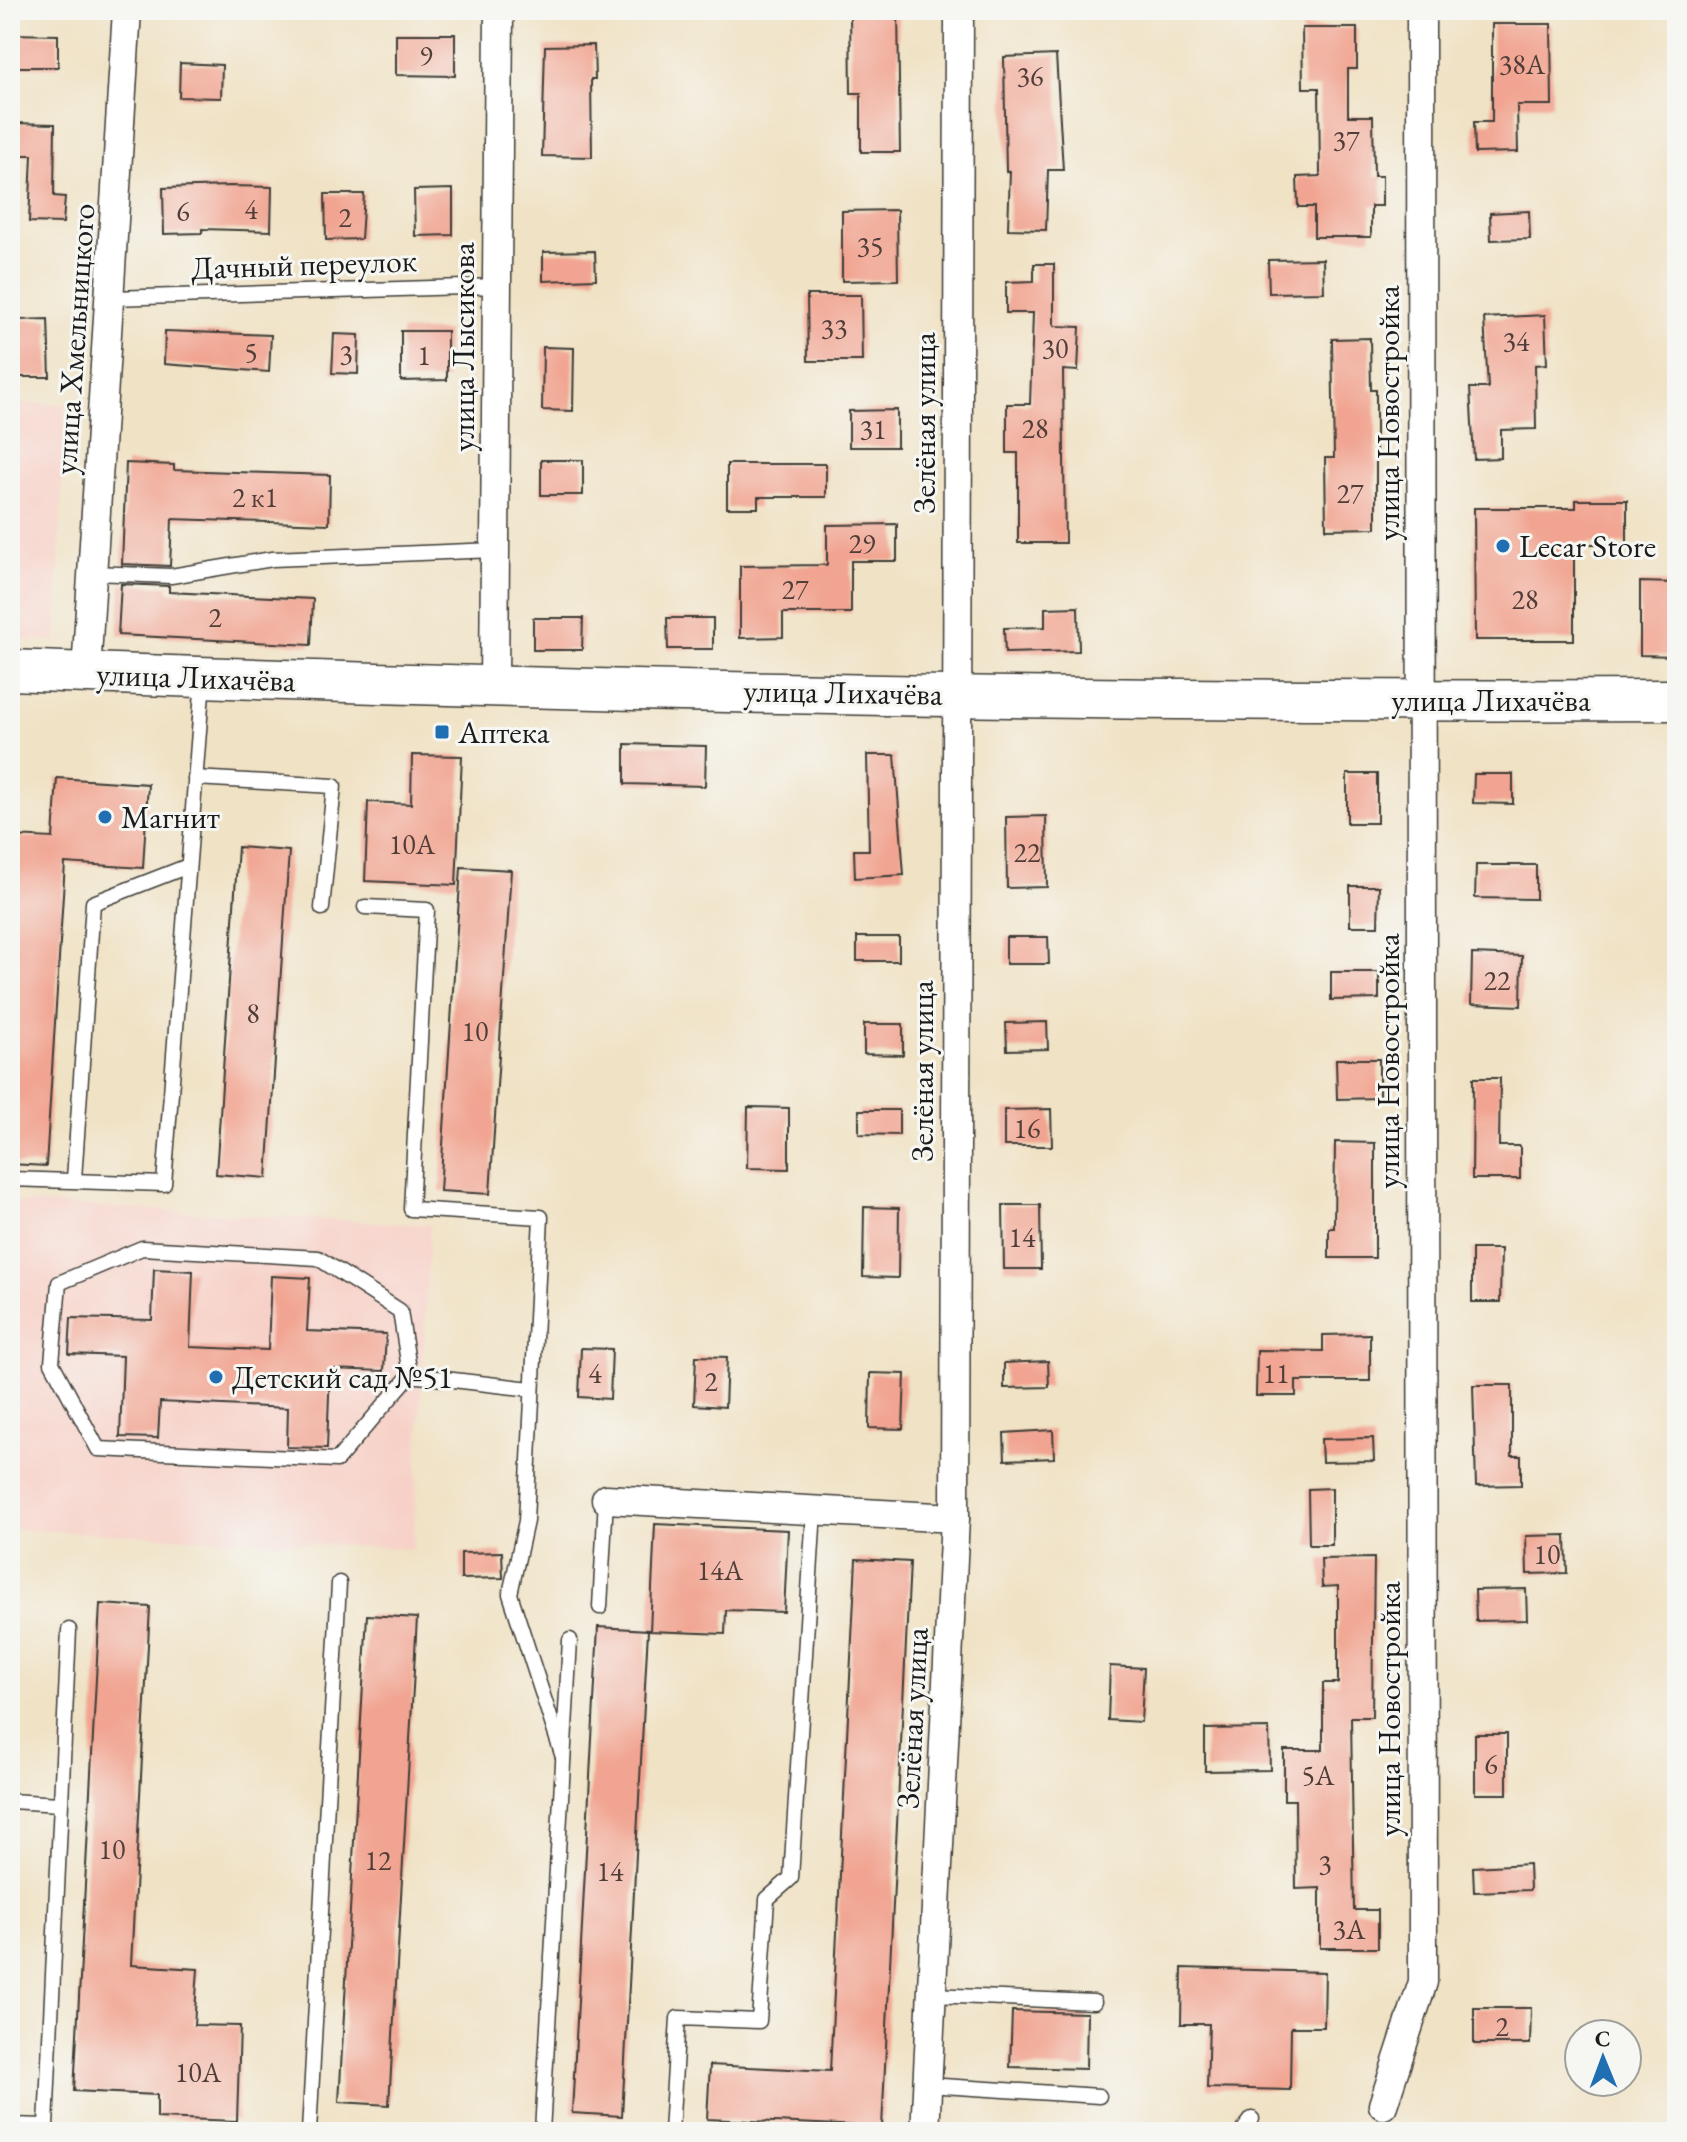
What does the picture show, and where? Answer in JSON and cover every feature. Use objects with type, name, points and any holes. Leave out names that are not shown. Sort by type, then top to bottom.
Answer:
[{"type":"main road","name":"улица Лихачёва","points":[[10,670],[203,678],[957,694],[1422,701],[1677,700]]},
{"type":"street","name":"улица Хмельницкого","points":[[86,673],[112,298],[127,10]]},
{"type":"street","name":"улица Лысикова","points":[[494,685],[499,10]]},
{"type":"street","name":"Зелёная улица","points":[[925,2132],[955,1518],[959,10]]},
{"type":"street","name":"улица Новостройка","points":[[1383,2105],[1423,1982],[1421,10]]},
{"type":"street","points":[[606,1499],[955,1518]]},
{"type":"lane","name":"Дачный переулок","points":[[112,298],[497,286]]},
{"type":"lane","points":[[93,573],[171,576],[272,559],[495,550]]},
{"type":"lane","points":[[10,1179],[164,1184],[203,678]]},
{"type":"lane","points":[[195,778],[334,786],[322,908]]},
{"type":"lane","points":[[74,1179],[93,903],[188,866]]},
{"type":"lane","points":[[365,907],[427,910],[411,1209],[541,1217],[526,1521],[510,1594],[563,1757]]},
{"type":"lane","points":[[142,1248],[318,1258],[400,1311],[410,1375],[337,1460],[98,1449],[52,1363],[59,1283],[142,1248]]},
{"type":"lane","points":[[410,1375],[531,1389]]},
{"type":"lane","points":[[600,1607],[606,1499]]},
{"type":"lane","points":[[671,2132],[678,2018],[759,2021],[767,1899],[791,1878],[814,1511]]},
{"type":"lane","points":[[309,2132],[339,1583]]},
{"type":"lane","points":[[10,2125],[46,2126],[69,1630]]},
{"type":"lane","points":[[542,2132],[570,1640]]},
{"type":"lane","points":[[10,1801],[60,1804]]},
{"type":"lane","points":[[932,1995],[1094,2002]]},
{"type":"lane","points":[[927,2085],[1099,2096]]},
{"type":"lane","points":[[1242,2132],[1252,2119]]},
{"type":"shaded area","points":[[10,403],[65,404],[56,641],[10,638]]},
{"type":"shaded area","name":"Детский сад №51","points":[[10,1202],[430,1225],[413,1549],[10,1529]]},
{"type":"building","points":[[850,10],[898,10],[900,152],[861,152],[861,93],[851,93]]},
{"type":"building","points":[[1492,24],[1551,24],[1552,105],[1517,105],[1518,152],[1475,153],[1474,122],[1492,122]]},
{"type":"building","points":[[1302,28],[1357,28],[1357,69],[1348,69],[1348,116],[1373,116],[1374,176],[1382,176],[1382,206],[1371,206],[1371,237],[1314,237],[1314,207],[1298,207],[1297,177],[1320,176],[1319,88],[1303,88]]},
{"type":"building","points":[[10,34],[58,35],[58,67],[10,67]]},
{"type":"building","points":[[396,34],[455,34],[455,76],[396,75]]},
{"type":"building","points":[[594,45],[592,157],[542,156],[545,46]]},
{"type":"building","points":[[1056,55],[1063,170],[1048,170],[1046,230],[1008,229],[1010,171],[1006,172],[1004,57]]},
{"type":"building","points":[[180,63],[222,65],[221,98],[179,97]]},
{"type":"building","points":[[10,123],[55,124],[54,196],[65,197],[63,223],[29,222],[32,155],[10,155]]},
{"type":"building","points":[[272,187],[271,231],[202,229],[202,233],[164,234],[163,188]]},
{"type":"building","points":[[453,189],[453,235],[415,236],[414,190]]},
{"type":"building","points":[[325,194],[364,194],[361,239],[326,240]]},
{"type":"building","points":[[897,210],[898,280],[842,281],[842,211]]},
{"type":"building","points":[[1529,211],[1530,239],[1491,240],[1490,213]]},
{"type":"building","points":[[595,251],[596,279],[543,281],[543,252]]},
{"type":"building","points":[[1323,259],[1324,292],[1269,293],[1268,260]]},
{"type":"building","points":[[1034,264],[1054,264],[1054,326],[1080,327],[1078,371],[1063,370],[1065,543],[1018,543],[1018,453],[1007,453],[1007,404],[1030,404],[1033,313],[1006,313],[1006,282],[1034,281]]},
{"type":"building","points":[[807,295],[861,295],[862,361],[808,361]]},
{"type":"building","points":[[1545,315],[1547,364],[1535,365],[1536,429],[1501,430],[1501,458],[1474,459],[1470,388],[1488,388],[1484,318]]},
{"type":"building","points":[[48,319],[50,377],[19,377],[17,320]]},
{"type":"building","points":[[165,331],[271,335],[269,372],[164,364]]},
{"type":"building","points":[[401,331],[447,331],[447,380],[401,381]]},
{"type":"building","points":[[334,334],[359,335],[358,374],[332,373]]},
{"type":"building","points":[[1370,338],[1371,390],[1376,390],[1376,528],[1326,529],[1325,458],[1334,458],[1332,339]]},
{"type":"building","points":[[543,347],[574,348],[573,411],[542,410]]},
{"type":"building","points":[[897,410],[897,447],[849,447],[849,411]]},
{"type":"building","points":[[541,460],[583,460],[583,495],[541,495]]},
{"type":"building","points":[[126,463],[174,465],[174,470],[330,475],[329,524],[172,519],[170,566],[122,564]]},
{"type":"building","points":[[727,464],[826,464],[826,497],[758,497],[758,508],[727,508]]},
{"type":"building","points":[[1576,500],[1627,500],[1627,544],[1574,544],[1574,640],[1475,640],[1474,508],[1576,508]]},
{"type":"building","points":[[897,524],[897,561],[851,561],[851,613],[783,613],[783,637],[740,638],[740,566],[827,565],[827,525]]},
{"type":"building","points":[[1640,582],[1675,583],[1674,656],[1640,655]]},
{"type":"building","points":[[121,584],[169,586],[169,592],[313,599],[311,645],[118,635]]},
{"type":"building","points":[[1078,607],[1079,651],[1005,653],[1004,628],[1045,627],[1045,608]]},
{"type":"building","points":[[533,618],[583,618],[582,650],[533,650]]},
{"type":"building","points":[[667,618],[713,618],[713,649],[668,649]]},
{"type":"building","points":[[625,744],[706,746],[705,786],[625,784]]},
{"type":"building","points":[[412,755],[462,756],[456,885],[365,881],[368,802],[411,804]]},
{"type":"building","points":[[867,755],[895,755],[904,875],[855,878],[854,850],[869,850]]},
{"type":"building","points":[[1347,774],[1377,774],[1377,823],[1347,823]]},
{"type":"building","points":[[1474,774],[1513,774],[1513,804],[1473,803]]},
{"type":"building","points":[[57,778],[148,784],[143,868],[65,863],[46,1166],[10,1164],[10,892],[14,836],[53,838]]},
{"type":"building","points":[[1046,816],[1047,887],[1007,888],[1006,817]]},
{"type":"building","points":[[238,847],[289,851],[267,1178],[216,1174]]},
{"type":"building","points":[[1476,865],[1536,865],[1536,899],[1475,898]]},
{"type":"building","points":[[461,867],[511,870],[490,1194],[440,1191]]},
{"type":"building","points":[[1350,886],[1379,886],[1378,926],[1350,926]]},
{"type":"building","points":[[857,937],[899,937],[899,961],[857,961]]},
{"type":"building","points":[[1006,937],[1048,937],[1049,964],[1006,964]]},
{"type":"building","points":[[1472,954],[1522,956],[1521,1006],[1471,1004]]},
{"type":"building","points":[[1331,972],[1379,972],[1379,999],[1331,1000]]},
{"type":"building","points":[[1047,1022],[1048,1049],[1007,1050],[1006,1023]]},
{"type":"building","points":[[864,1024],[903,1024],[903,1055],[864,1054]]},
{"type":"building","points":[[1336,1059],[1379,1059],[1379,1098],[1337,1099]]},
{"type":"building","points":[[1473,1078],[1500,1078],[1499,1146],[1520,1146],[1520,1179],[1472,1179]]},
{"type":"building","points":[[748,1107],[789,1108],[789,1169],[747,1168]]},
{"type":"building","points":[[1051,1109],[1052,1146],[1004,1146],[1004,1110]]},
{"type":"building","points":[[859,1110],[899,1110],[899,1135],[859,1134]]},
{"type":"building","points":[[1335,1142],[1375,1143],[1375,1258],[1329,1258],[1329,1228],[1334,1228]]},
{"type":"building","points":[[1003,1205],[1040,1205],[1041,1269],[1004,1269]]},
{"type":"building","points":[[864,1207],[899,1208],[898,1278],[863,1277]]},
{"type":"building","points":[[1472,1249],[1501,1249],[1500,1302],[1472,1302]]},
{"type":"building","points":[[154,1269],[193,1271],[190,1347],[268,1350],[271,1276],[310,1278],[307,1331],[386,1334],[384,1371],[330,1369],[327,1448],[287,1447],[288,1408],[160,1402],[158,1438],[120,1437],[123,1356],[69,1354],[71,1318],[152,1320]]},
{"type":"building","points":[[1370,1334],[1370,1381],[1296,1381],[1296,1396],[1256,1396],[1257,1350],[1323,1351],[1323,1335]]},
{"type":"building","points":[[581,1348],[612,1349],[610,1399],[579,1397]]},
{"type":"building","points":[[696,1356],[727,1357],[725,1407],[694,1405]]},
{"type":"building","points":[[1048,1361],[1049,1387],[1004,1388],[1004,1363]]},
{"type":"building","points":[[870,1373],[905,1374],[903,1429],[869,1428]]},
{"type":"building","points":[[1473,1385],[1512,1385],[1512,1456],[1521,1456],[1521,1485],[1476,1486]]},
{"type":"building","points":[[1053,1430],[1054,1458],[1005,1460],[1004,1433]]},
{"type":"building","points":[[1373,1438],[1374,1461],[1322,1462],[1321,1439]]},
{"type":"building","points":[[1332,1488],[1332,1545],[1309,1545],[1308,1489]]},
{"type":"building","points":[[655,1524],[788,1530],[784,1612],[726,1610],[725,1634],[650,1631]]},
{"type":"building","points":[[1566,1535],[1567,1573],[1527,1574],[1526,1536]]},
{"type":"building","points":[[502,1552],[503,1578],[461,1579],[461,1553]]},
{"type":"building","points":[[1374,1558],[1372,1717],[1351,1717],[1354,1910],[1378,1910],[1378,1948],[1320,1948],[1320,1888],[1296,1889],[1295,1800],[1284,1800],[1284,1750],[1323,1750],[1323,1683],[1338,1683],[1338,1586],[1322,1587],[1321,1559]]},
{"type":"building","points":[[856,1559],[910,1562],[882,2127],[707,2119],[710,2065],[830,2071]]},
{"type":"building","points":[[1526,1589],[1527,1620],[1476,1621],[1475,1590]]},
{"type":"building","points":[[100,1604],[150,1607],[131,1965],[198,1969],[194,2025],[240,2026],[237,2121],[157,2118],[157,2095],[74,2091]]},
{"type":"building","points":[[367,1615],[417,1618],[389,2105],[339,2102]]},
{"type":"building","points":[[598,1627],[648,1630],[622,2116],[572,2113]]},
{"type":"building","points":[[1110,1666],[1144,1668],[1141,1722],[1108,1720]]},
{"type":"building","points":[[1269,1728],[1270,1770],[1205,1771],[1205,1729]]},
{"type":"building","points":[[1475,1734],[1507,1734],[1507,1794],[1475,1794]]},
{"type":"building","points":[[1529,1864],[1530,1890],[1474,1892],[1473,1867]]},
{"type":"building","points":[[1182,1968],[1325,1972],[1324,2027],[1291,2027],[1290,2090],[1207,2088],[1209,2024],[1181,2024]]},
{"type":"building","points":[[1474,2008],[1531,2008],[1530,2044],[1474,2044]]},
{"type":"building","points":[[1012,2011],[1087,2013],[1086,2069],[1010,2067]]},
{"type":"place","name":"Lecar Store","points":[[1503,546]]},
{"type":"place","name":"Аптека","points":[[442,732]]},
{"type":"place","name":"Магнит","points":[[105,817]]},
{"type":"place","name":"Детский сад №51","points":[[216,1377]]}]
